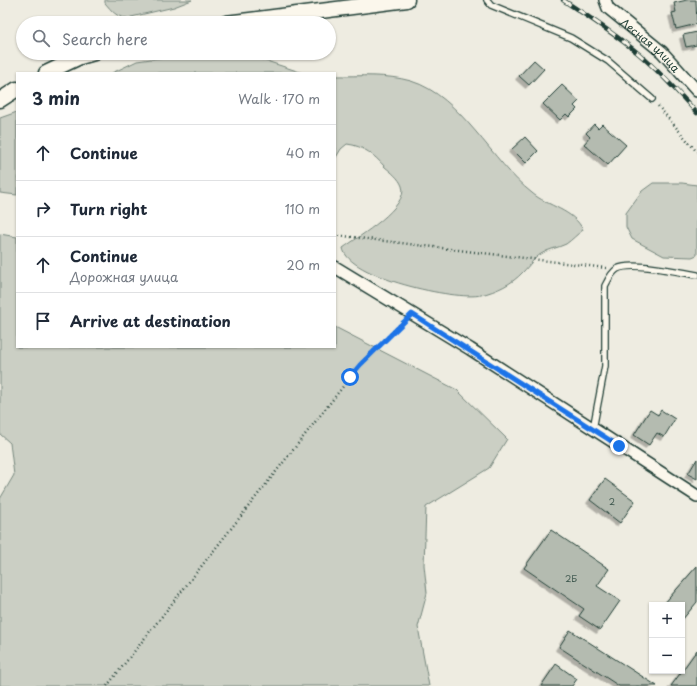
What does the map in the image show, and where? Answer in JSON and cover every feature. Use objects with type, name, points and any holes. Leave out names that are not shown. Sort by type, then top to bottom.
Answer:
[{"type":"street","points":[[281,16],[407,0]]},
{"type":"street","name":"Лесная улица","points":[[605,0],[608,8],[662,52],[697,91]]},
{"type":"street","points":[[48,72],[74,60]]},
{"type":"street","points":[[0,100],[16,90]]},
{"type":"street","points":[[336,268],[412,314],[697,496]]},
{"type":"lane","points":[[487,0],[491,5],[571,38],[608,61],[652,100]]},
{"type":"lane","points":[[593,429],[605,366],[605,286],[609,277],[617,269],[630,265],[697,275]]},
{"type":"path","points":[[652,100],[697,152]]},
{"type":"path","points":[[336,235],[617,269]]},
{"type":"path","points":[[107,686],[360,365],[412,314]]},
{"type":"shaded area","points":[[105,0],[192,0],[174,7],[136,16],[120,16],[114,13],[105,3]]},
{"type":"shaded area","points":[[263,60],[300,72],[114,72],[137,61]]},
{"type":"shaded area","points":[[336,76],[392,77],[411,81],[429,89],[445,100],[461,115],[517,180],[538,198],[567,213],[579,223],[583,230],[566,244],[538,256],[519,276],[509,283],[481,295],[468,296],[449,294],[404,285],[363,268],[349,259],[343,248],[391,212],[398,203],[402,194],[401,183],[377,159],[364,149],[347,144],[341,149],[336,157]]},
{"type":"shaded area","points":[[16,112],[16,195],[0,193],[0,118]]},
{"type":"shaded area","points":[[653,183],[682,183],[697,185],[697,255],[692,257],[664,256],[632,239],[626,227],[626,213],[642,191]]},
{"type":"shaded area","points":[[0,234],[16,237],[16,348],[336,348],[336,328],[457,390],[507,439],[489,468],[426,507],[424,565],[427,593],[418,627],[429,686],[0,686],[0,499],[14,475],[10,443],[0,434]]},
{"type":"building","points":[[687,0],[696,0],[697,24],[676,29],[672,13],[676,12],[674,3]]},
{"type":"building","points":[[697,32],[697,45],[686,47],[683,35]]},
{"type":"building","points":[[534,60],[544,69],[529,85],[519,76]]},
{"type":"building","points":[[562,85],[579,101],[574,106],[577,109],[569,117],[566,114],[560,120],[543,104]]},
{"type":"building","points":[[594,124],[598,128],[602,124],[626,145],[608,165],[584,144],[590,137],[586,133]]},
{"type":"building","points":[[525,137],[538,151],[526,163],[512,149]]},
{"type":"building","points":[[650,410],[658,415],[661,410],[675,419],[664,437],[657,433],[649,445],[634,435]]},
{"type":"building","points":[[697,459],[697,479],[688,474]]},
{"type":"building","points":[[605,479],[635,501],[620,523],[590,500]]},
{"type":"building","points":[[551,530],[609,569],[597,586],[620,601],[600,630],[579,616],[584,609],[524,568]]},
{"type":"building","points":[[697,566],[697,602],[685,616],[685,602],[666,602]]},
{"type":"building","points":[[570,630],[657,686],[619,686],[559,647]]},
{"type":"building","points":[[697,650],[697,686],[671,686],[680,674],[685,674],[685,667]]},
{"type":"building","points":[[556,664],[577,679],[572,686],[541,686]]},
{"type":"railway","points":[[563,0],[592,19],[639,54],[662,75],[697,113]]},
{"type":"route","points":[[350,377],[360,365],[412,314],[470,349],[619,446]]}]
